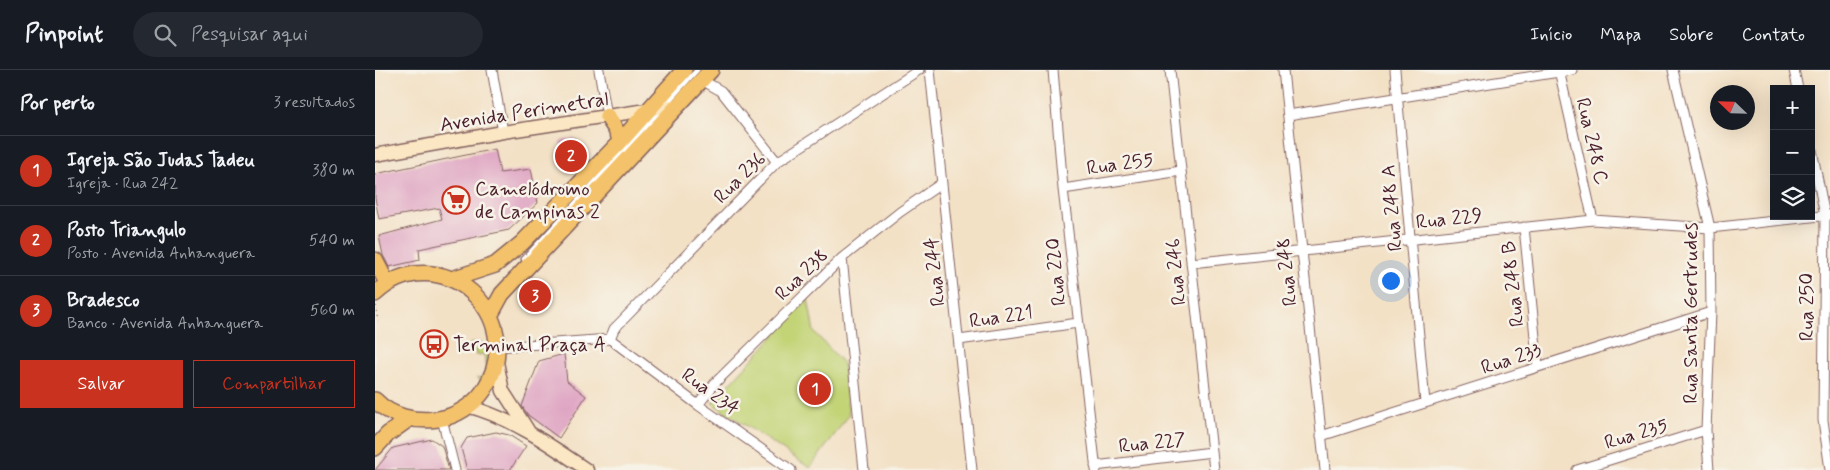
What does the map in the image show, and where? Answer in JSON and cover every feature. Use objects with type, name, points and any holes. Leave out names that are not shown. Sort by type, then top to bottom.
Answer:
[{"type":"main road","points":[[452,279],[495,264],[521,243],[620,142],[657,109],[684,70]]},
{"type":"main road","points":[[491,314],[502,294],[679,105],[704,73]]},
{"type":"main road","points":[[607,116],[620,142]]},
{"type":"main road","points":[[375,260],[387,283]]},
{"type":"main road","points":[[375,294],[387,283],[413,275],[433,274],[452,279],[472,291],[491,314],[496,330],[497,355],[492,377],[480,396],[459,413],[442,419],[425,421],[409,419],[389,412],[375,400]]},
{"type":"main road","points":[[375,448],[388,434],[409,419]]},
{"type":"street","points":[[492,70],[503,132]]},
{"type":"street","points":[[599,70],[607,116]]},
{"type":"street","name":"Rua 236","points":[[610,339],[614,329],[777,162],[919,70]]},
{"type":"street","name":"Rua 244","points":[[929,70],[972,470]]},
{"type":"street","name":"Rua 220","points":[[1053,70],[1063,189],[1095,468]]},
{"type":"street","name":"Rua 246","points":[[1170,70],[1214,470]]},
{"type":"street","name":"Rua 248","points":[[1283,70],[1325,470]]},
{"type":"street","name":"Rua 248 A","points":[[1395,70],[1425,403]]},
{"type":"street","points":[[1288,115],[1572,70]]},
{"type":"street","name":"Rua Santa Gertrudes","points":[[1673,70],[1711,228],[1711,312],[1706,430],[1709,470]]},
{"type":"street","points":[[1794,70],[1797,85]]},
{"type":"street","name":"Rua 248 C","points":[[1559,71],[1593,220]]},
{"type":"street","points":[[704,73],[721,91],[777,162]]},
{"type":"street","name":"Avenida Perimetral","points":[[375,155],[503,132],[679,105]]},
{"type":"street","name":"Rua 250","points":[[1815,162],[1827,215],[1823,420],[1830,470]]},
{"type":"street","name":"Rua 255","points":[[1063,189],[1181,171]]},
{"type":"street","name":"Rua 238","points":[[698,405],[715,383],[842,258],[900,212],[942,183]]},
{"type":"street","name":"Rua 229","points":[[1191,263],[1593,220],[1711,228],[1827,215]]},
{"type":"street","name":"Rua 248 B","points":[[1524,227],[1538,367]]},
{"type":"street","points":[[842,258],[864,470]]},
{"type":"street","name":"Rua 233","points":[[1321,436],[1711,312]]},
{"type":"street","name":"Rua 221","points":[[959,340],[1078,323]]},
{"type":"street","points":[[527,430],[503,391],[497,355],[610,339]]},
{"type":"street","name":"Rua 234","points":[[610,339],[698,405],[791,470]]},
{"type":"street","points":[[467,406],[484,411],[527,430],[587,470]]},
{"type":"street","points":[[442,419],[455,470]]},
{"type":"street","name":"Rua 235","points":[[1577,470],[1706,430]]},
{"type":"street","name":"Rua 227","points":[[1095,468],[1212,452]]},
{"type":"lane","points":[[524,260],[657,109],[704,73]]},
{"type":"path","points":[[375,294],[378,321]]},
{"type":"green space","points":[[808,299],[814,332],[843,363],[849,415],[810,468],[712,403]]},
{"type":"green space","points":[[476,342],[486,344],[490,352],[485,379],[481,381],[477,377],[480,378],[486,371],[484,354],[476,355],[475,351],[466,351],[470,344]]},
{"type":"building","points":[[575,138],[581,169],[567,172],[560,141]]},
{"type":"building","name":"Camelódromo de Campinas 2","points":[[495,149],[500,173],[531,169],[538,203],[509,230],[419,249],[420,260],[389,267],[383,255],[379,236],[442,219],[439,208],[379,219],[375,198],[375,174]]},
{"type":"building","points":[[564,354],[567,381],[586,396],[559,438],[528,415],[522,406],[539,361]]},
{"type":"building","points":[[496,432],[509,435],[526,446],[510,470],[467,470],[461,448],[467,438]]},
{"type":"building","points":[[432,439],[442,446],[449,470],[375,470],[393,448]]},
{"type":"place","name":"Posto Triangulo","points":[[571,156]]},
{"type":"place","name":"Camelódromo de Campinas 2","points":[[456,200]]},
{"type":"place","name":"Bradesco","points":[[535,296]]},
{"type":"place","name":"Terminal Praça A","points":[[434,344]]},
{"type":"place","name":"Igreja São Judas Tadeu","points":[[815,389]]}]
